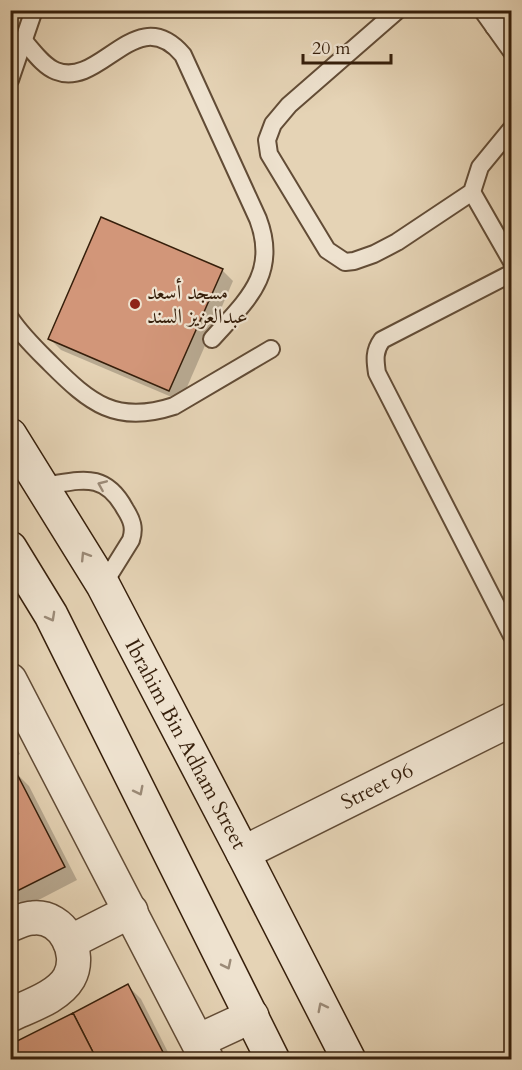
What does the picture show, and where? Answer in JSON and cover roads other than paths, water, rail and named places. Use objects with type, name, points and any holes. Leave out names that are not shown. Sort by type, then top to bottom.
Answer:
[{"type":"street","name":"Ibrahim Bin Adham Street","points":[[10,435],[103,585],[348,1059]]},
{"type":"street","points":[[10,548],[51,615],[273,1059]]},
{"type":"street","points":[[10,680],[202,1050],[252,1016]]},
{"type":"street","name":"Street 96","points":[[243,853],[512,718]]},
{"type":"street","points":[[70,942],[131,911]]},
{"type":"street","points":[[10,925],[33,918],[48,920],[56,924],[70,942],[75,955],[69,979],[57,991],[10,1015]]},
{"type":"lane","points":[[10,80],[34,10]]},
{"type":"lane","points":[[398,10],[289,105],[273,124],[267,140],[268,154],[327,250],[345,262],[354,261],[397,242],[472,192],[480,167],[512,128]]},
{"type":"lane","points":[[482,10],[512,52]]},
{"type":"lane","points":[[494,27],[512,15]]},
{"type":"lane","points":[[23,40],[49,68],[69,74],[89,67],[128,41],[140,36],[165,39],[183,56],[258,219],[265,241],[264,265],[259,281],[250,296],[212,339]]},
{"type":"lane","points":[[472,192],[512,262]]},
{"type":"lane","points":[[512,273],[382,340],[377,348],[375,360],[377,374],[512,636]]},
{"type":"lane","points":[[10,318],[26,339],[78,391],[109,409],[126,413],[150,412],[174,406],[271,349]]},
{"type":"lane","points":[[42,486],[96,482],[105,485],[120,499],[134,525],[134,533],[103,585]]},
{"type":"place","name":"مسجد أسعد عبدالعزيز السند","points":[[135,304]]}]
